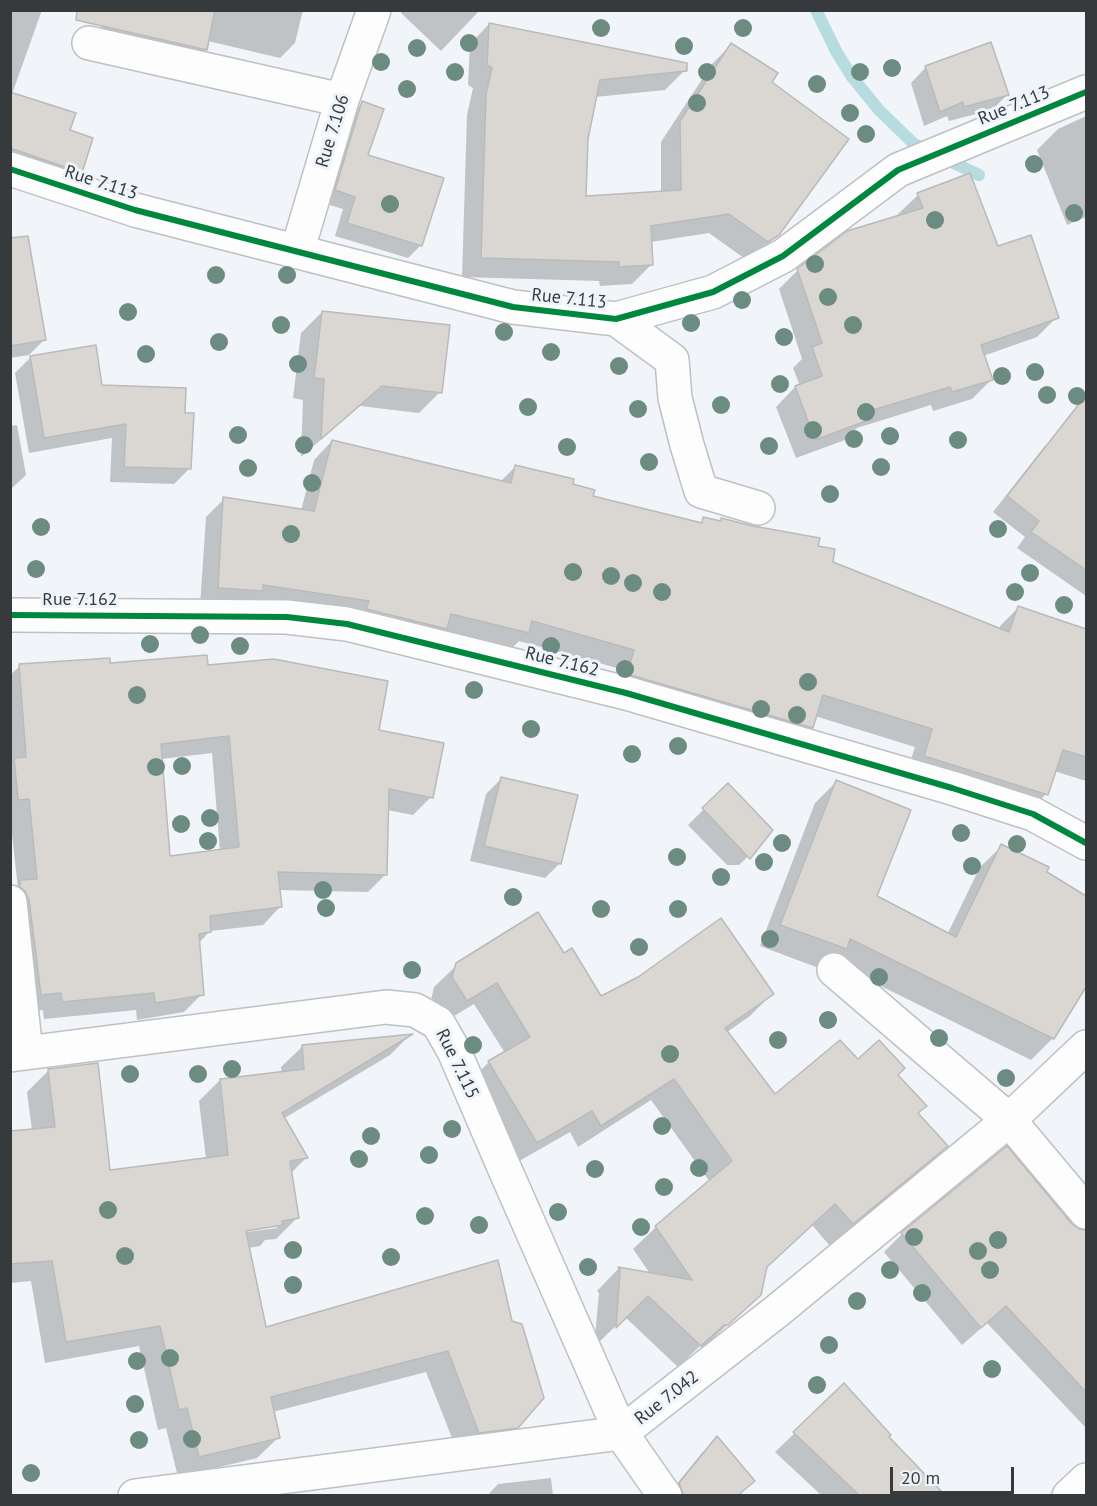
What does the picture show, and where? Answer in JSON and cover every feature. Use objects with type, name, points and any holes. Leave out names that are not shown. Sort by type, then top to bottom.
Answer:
[{"type":"street","name":"Rue 7.106","points":[[297,252],[342,100],[374,10]]},
{"type":"street","points":[[89,44],[342,100]]},
{"type":"street","name":"Rue 7.113","points":[[10,169],[135,210],[513,307],[616,319],[713,292],[783,256],[898,170],[1086,92]]},
{"type":"street","points":[[616,319],[672,360],[675,398],[701,490],[758,508]]},
{"type":"street","name":"Rue 7.162","points":[[10,615],[287,616],[347,624],[626,693],[952,788],[1034,814],[1086,843]]},
{"type":"street","points":[[10,902],[18,1054]]},
{"type":"street","points":[[834,970],[1009,1120],[1086,1212]]},
{"type":"street","name":"Rue 7.115","points":[[18,1054],[386,1007],[415,1010],[438,1023],[454,1051],[621,1433],[665,1496]]},
{"type":"street","name":"Rue 7.042","points":[[135,1496],[621,1433],[777,1311],[1009,1120],[1086,1047]]},
{"type":"street","points":[[1069,1496],[1086,1480]]},
{"type":"building","points":[[77,10],[215,10],[207,50],[76,20]]},
{"type":"building","points":[[489,23],[687,63],[687,71],[600,80],[588,139],[586,196],[681,190],[680,121],[731,43],[778,73],[772,82],[849,139],[779,235],[768,242],[729,214],[651,226],[653,265],[619,267],[619,262],[481,258],[486,94],[492,68],[487,65]]},
{"type":"building","points":[[991,42],[1009,95],[964,107],[963,102],[940,112],[925,66]]},
{"type":"building","points":[[10,92],[76,113],[70,130],[93,138],[82,173],[10,148]]},
{"type":"building","points":[[362,101],[384,109],[368,155],[444,178],[422,246],[347,223],[355,197],[335,190]]},
{"type":"building","points":[[970,173],[998,246],[1031,235],[1059,318],[981,345],[993,380],[952,392],[950,387],[863,413],[866,421],[815,440],[795,386],[822,376],[812,347],[822,343],[797,269],[847,231],[923,208],[917,193]]},
{"type":"building","points":[[28,236],[46,340],[10,346],[10,238]]},
{"type":"building","points":[[322,311],[450,325],[442,393],[382,386],[321,439],[324,379],[314,378]]},
{"type":"building","points":[[96,345],[102,385],[186,388],[185,413],[194,413],[191,469],[124,467],[126,424],[44,438],[30,356]]},
{"type":"building","points":[[1086,395],[1086,570],[1031,532],[1039,521],[1007,496]]},
{"type":"building","points":[[332,440],[511,483],[515,465],[574,479],[573,484],[595,490],[593,496],[702,523],[703,517],[721,521],[721,518],[820,538],[818,546],[835,549],[833,562],[1009,632],[1018,606],[1086,629],[1086,757],[1063,750],[1048,795],[924,756],[932,729],[823,695],[813,728],[627,674],[634,650],[532,621],[529,633],[451,614],[447,629],[366,609],[369,601],[263,585],[263,591],[218,588],[223,497],[314,511]]},
{"type":"building","points":[[207,655],[208,665],[274,659],[388,681],[379,730],[444,743],[433,798],[389,789],[387,875],[278,872],[282,907],[210,916],[211,932],[199,934],[204,995],[155,1003],[154,993],[62,1002],[61,993],[41,995],[29,900],[25,891],[20,887],[20,880],[37,879],[29,799],[18,800],[14,758],[26,757],[19,664],[110,658],[110,663]],"holes":[[[229,736],[239,847],[170,856],[161,744]]]},
{"type":"building","points":[[501,777],[578,795],[561,864],[484,846]]},
{"type":"building","points":[[836,780],[911,810],[877,896],[956,937],[1001,844],[1049,867],[1047,872],[1086,896],[1086,987],[1054,1039],[850,939],[847,949],[780,925]]},
{"type":"building","points":[[728,783],[773,830],[750,859],[702,808]]},
{"type":"building","points":[[538,912],[564,953],[572,948],[601,996],[638,977],[721,918],[774,994],[725,1028],[775,1094],[840,1040],[858,1059],[879,1040],[905,1068],[898,1075],[927,1106],[918,1113],[948,1146],[853,1224],[835,1204],[767,1267],[761,1295],[701,1346],[648,1296],[616,1328],[620,1270],[618,1267],[692,1280],[655,1226],[732,1161],[674,1079],[601,1126],[592,1111],[537,1143],[488,1061],[530,1037],[497,983],[467,1001],[452,977],[456,963]]},
{"type":"building","points":[[413,1034],[282,1113],[308,1158],[290,1161],[299,1218],[282,1221],[283,1225],[246,1231],[266,1327],[498,1260],[512,1321],[522,1324],[544,1398],[518,1428],[479,1433],[448,1351],[271,1397],[280,1438],[199,1457],[187,1408],[179,1410],[160,1326],[66,1342],[52,1261],[10,1264],[10,1131],[55,1127],[48,1069],[98,1063],[110,1170],[228,1155],[220,1079],[304,1069],[302,1045]]},
{"type":"building","points":[[1007,1146],[1072,1224],[1079,1229],[1086,1230],[1086,1392],[1006,1306],[981,1328],[901,1233]]},
{"type":"building","points":[[844,1383],[891,1435],[889,1437],[946,1496],[860,1496],[793,1432]]},
{"type":"building","points":[[717,1436],[755,1481],[737,1496],[684,1496],[679,1483]]},
{"type":"waterway","points":[[816,10],[852,77],[879,110],[914,144],[979,175]]},
{"type":"cycle path","points":[[10,169],[135,210],[513,307],[616,319],[713,292],[783,256],[898,170],[1086,92]]},
{"type":"cycle path","points":[[10,615],[287,617],[347,624],[626,693],[952,788],[1033,814],[1086,843]]}]
